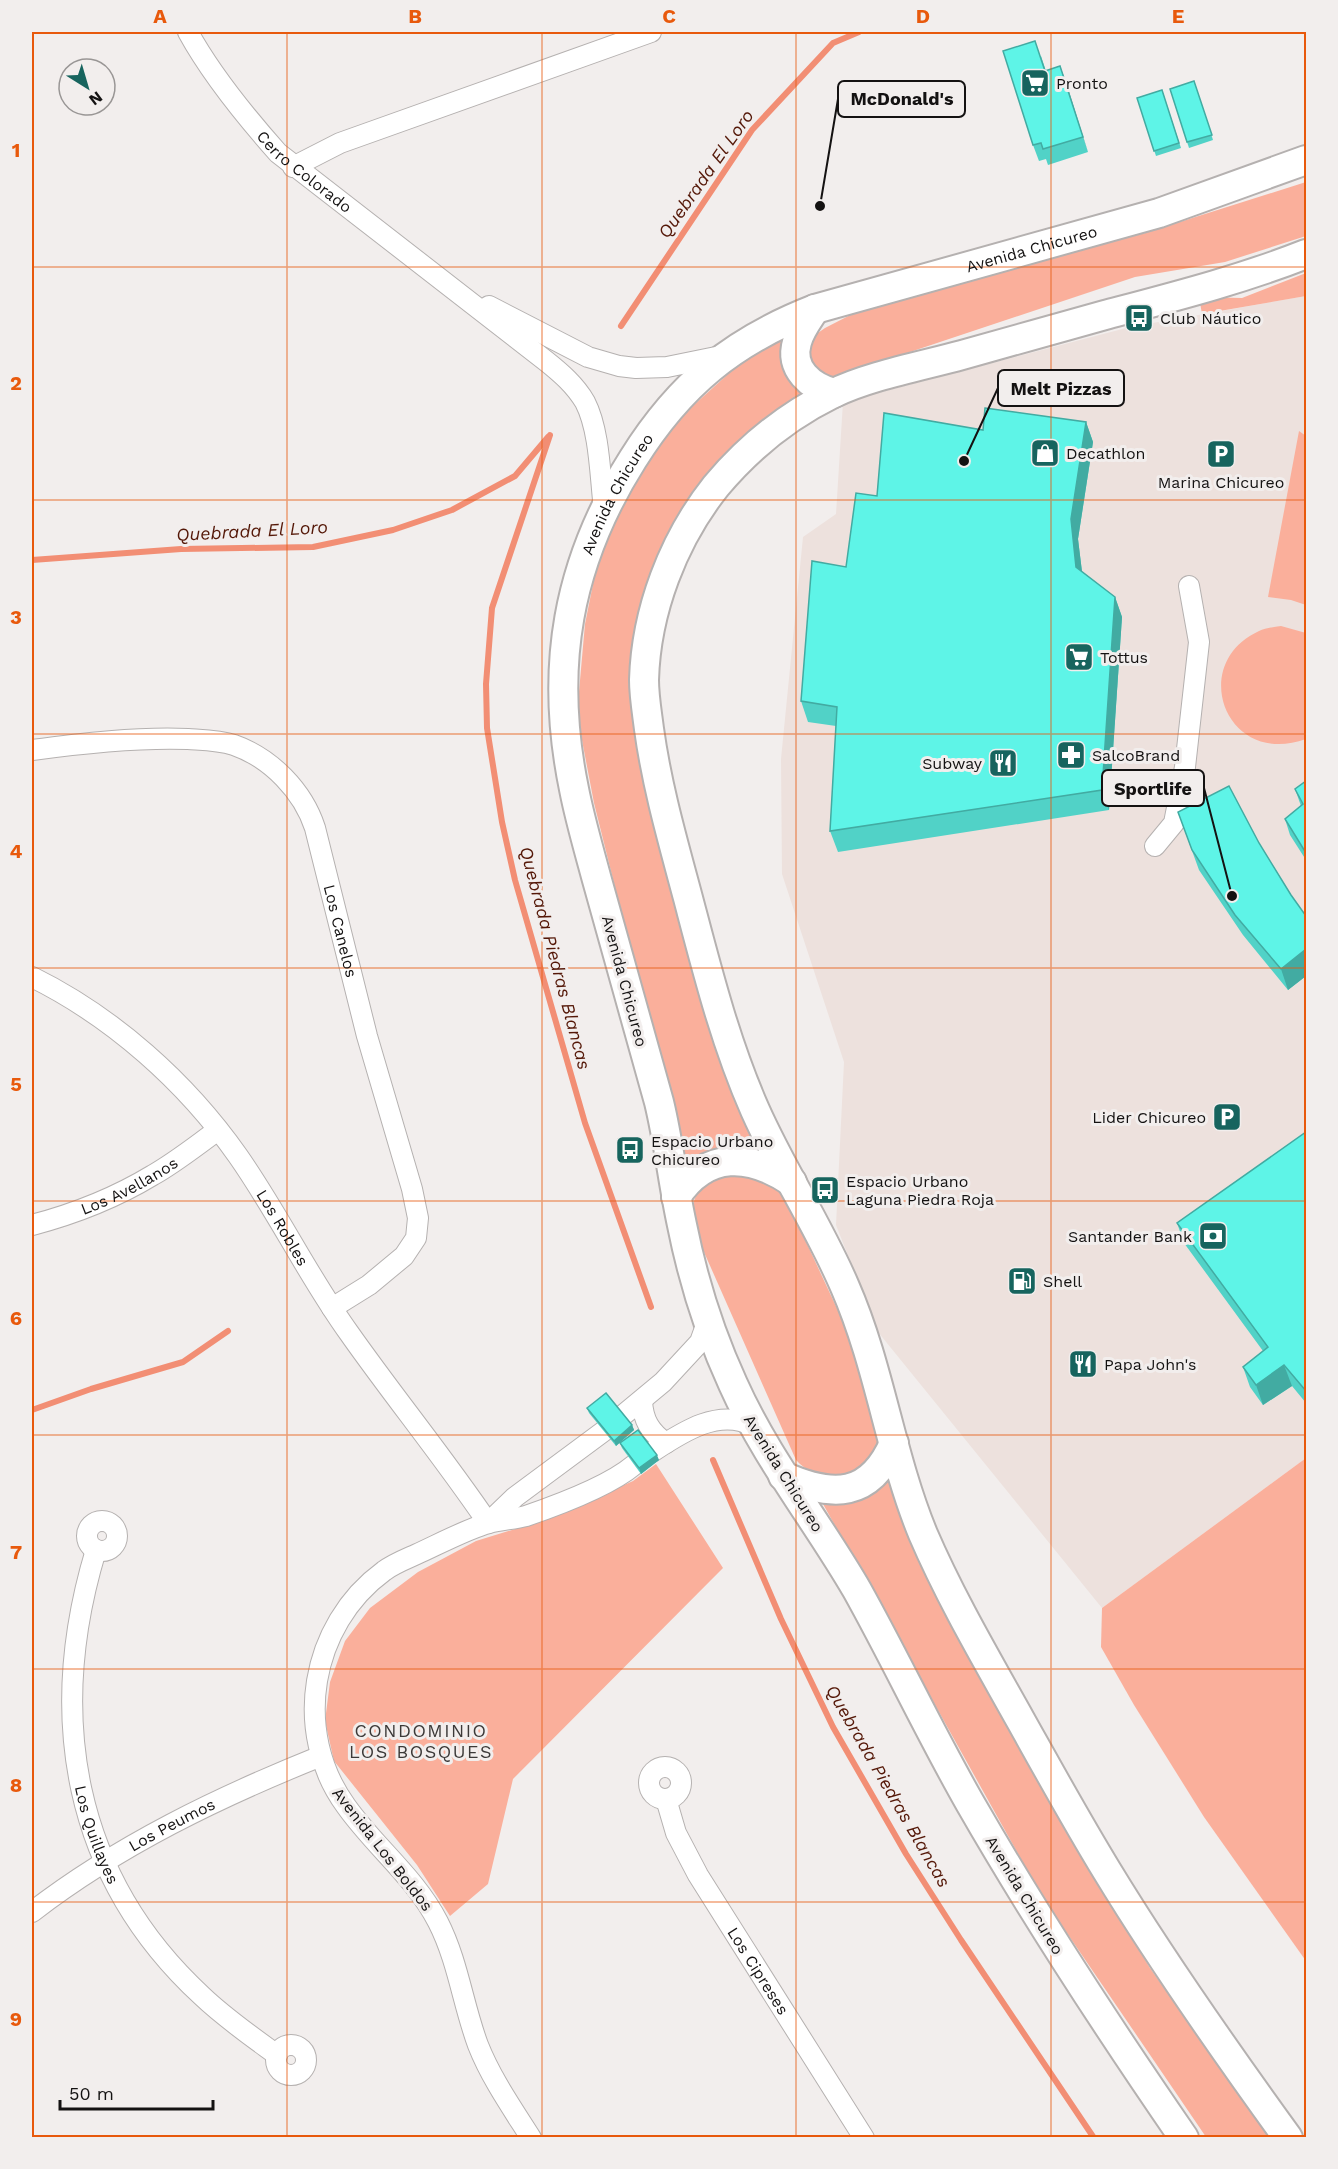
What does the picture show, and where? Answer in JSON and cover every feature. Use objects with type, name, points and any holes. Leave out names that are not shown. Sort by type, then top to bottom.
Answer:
[{"type":"main road","name":"Avenida Chicureo","points":[[1184,2138],[1091,2000],[1006,1865],[932,1735],[860,1596],[753,1426],[729,1377],[708,1320],[688,1254],[659,1103],[626,990],[574,790],[565,730],[563,666],[574,588],[604,509],[638,451],[663,415],[686,389],[726,355],[773,326],[815,309],[1159,213],[1306,160]]},
{"type":"main road","points":[[1288,2138],[1186,1994],[1108,1872],[1071,1810],[945,1582],[920,1527],[855,1309],[830,1252],[763,1127],[729,1045],[659,785],[651,748],[644,680],[650,628],[657,598],[681,540],[714,488],[758,443],[803,410],[848,387],[1078,322],[1200,291],[1306,254]]},
{"type":"main road","points":[[815,309],[797,340],[796,362],[810,383],[822,390],[834,393]]},
{"type":"main road","points":[[676,1197],[698,1172],[729,1161],[763,1166],[792,1182]]},
{"type":"main road","points":[[783,1476],[819,1489],[839,1491],[849,1489],[876,1474],[894,1443]]},
{"type":"street","name":"Cerro Colorado","points":[[188,32],[198,50],[261,134],[293,166],[560,372],[577,391],[585,403],[594,426],[604,509]]},
{"type":"street","points":[[293,166],[340,143],[651,32]]},
{"type":"street","name":"Cerro Colorado","points":[[448,285],[588,357],[608,364],[652,368],[726,355]]},
{"type":"street","points":[[1155,846],[1174,823],[1185,767],[1199,642],[1189,586]]},
{"type":"street","name":"Los Canelos","points":[[32,750],[143,739],[221,742],[246,751],[278,772],[299,795],[309,812],[367,1036],[412,1189],[418,1218],[416,1238],[404,1256],[369,1285],[332,1308]]},
{"type":"street","name":"Los Robles","points":[[32,977],[81,1006],[130,1041],[195,1102],[252,1178],[298,1257],[348,1332],[460,1481],[488,1523]]},
{"type":"street","name":"Los Avellanos","points":[[32,1225],[88,1208],[119,1193],[152,1176],[218,1130]]},
{"type":"street","points":[[622,1416],[663,1382],[700,1342],[708,1320]]},
{"type":"street","points":[[642,1401],[643,1414],[648,1426],[656,1436],[659,1447],[690,1429],[717,1419],[742,1420],[753,1426]]},
{"type":"street","name":"Avenida Los Boldos","points":[[488,1523],[515,1497],[604,1431]]},
{"type":"street","name":"Avenida Los Boldos","points":[[531,2138],[490,2073],[479,2048],[453,1959],[438,1922],[399,1866],[345,1805],[331,1782],[321,1756],[314,1712],[318,1671],[331,1636],[349,1606],[385,1569],[488,1523],[524,1516],[601,1485],[634,1465]]},
{"type":"street","name":"Los Quillayes","points":[[96,1550],[81,1608],[73,1664],[72,1719],[79,1780],[89,1819],[104,1862],[130,1909],[171,1964],[224,2016],[277,2055]]},
{"type":"street","name":"Los Peumos","points":[[32,1912],[104,1862],[209,1805],[321,1756]]},
{"type":"street","name":"Los Cipreses","points":[[666,1799],[676,1833],[698,1875],[864,2138]]},
{"type":"shaded area","points":[[1306,182],[1306,236],[1225,262],[1135,277],[835,377],[827,377],[817,370],[810,358],[809,344],[815,335],[864,308],[1145,233]]},
{"type":"shaded area","points":[[1306,273],[1306,296],[1202,314],[1199,297],[1242,298]]},
{"type":"shaded area","points":[[1306,296],[1306,1458],[1102,1608],[878,1332],[836,1225],[844,1062],[782,874],[781,759],[803,537],[836,514],[843,402],[1130,327]]},
{"type":"shaded area","points":[[789,335],[804,394],[752,433],[635,645],[741,1110],[756,1150],[748,1150],[685,1168],[594,803],[577,714],[585,624],[600,549],[617,509],[667,434],[685,413],[737,366],[763,348]]},
{"type":"shaded area","points":[[1299,431],[1306,436],[1306,605],[1291,600],[1268,597]]},
{"type":"shaded area","points":[[1281,626],[1306,633],[1306,739],[1278,744],[1255,739],[1237,726],[1225,708],[1221,687],[1225,666],[1237,646],[1259,631]]},
{"type":"shaded area","points":[[744,1171],[775,1187],[795,1218],[841,1317],[881,1429],[872,1453],[857,1469],[847,1474],[824,1475],[807,1469],[796,1460],[692,1225],[693,1206],[701,1187],[715,1177]]},
{"type":"shaded area","points":[[1306,1458],[1306,1961],[1204,1817],[1134,1705],[1101,1647],[1102,1608]]},
{"type":"shaded area","points":[[656,1464],[723,1568],[513,1779],[488,1884],[450,1916],[417,1865],[334,1761],[325,1721],[330,1682],[345,1641],[370,1608],[418,1572],[476,1541],[548,1519],[633,1481]]},
{"type":"shaded area","points":[[887,1472],[1077,1847],[1150,1968],[1269,2137],[1206,2137],[1041,1895],[823,1504],[827,1499]]},
{"type":"building","points":[[1035,41],[1045,71],[1060,66],[1083,137],[1043,149],[1041,143],[1033,145],[1003,51]]},
{"type":"building","points":[[1194,81],[1212,135],[1187,142],[1170,89]]},
{"type":"building","points":[[1162,90],[1179,143],[1154,151],[1137,98]]},
{"type":"building","points":[[985,408],[1086,422],[1071,519],[1076,567],[1115,597],[1102,790],[830,831],[837,707],[801,701],[812,561],[846,567],[856,493],[877,496],[884,413],[983,430]]},
{"type":"building","points":[[1306,781],[1306,853],[1285,819],[1303,804],[1295,789]]},
{"type":"building","points":[[1229,786],[1259,843],[1306,916],[1306,949],[1281,969],[1235,915],[1192,850],[1178,812]]},
{"type":"building","points":[[1306,1132],[1306,1391],[1284,1365],[1256,1385],[1243,1367],[1268,1347],[1177,1223]]},
{"type":"building","points":[[606,1393],[632,1425],[614,1441],[587,1408]]},
{"type":"building","points":[[638,1430],[657,1455],[639,1468],[620,1443]]},
{"type":"waterway","name":"Quebrada El Loro","points":[[621,326],[752,130],[833,43],[859,32]]},
{"type":"waterway","name":"Quebrada Piedras Blancas","points":[[550,435],[492,608],[486,684],[487,728],[502,822],[515,880],[585,1123],[651,1307]]},
{"type":"waterway","name":"Quebrada El Loro","points":[[32,560],[181,549],[313,547],[393,530],[452,510],[515,476],[548,437]]},
{"type":"waterway","points":[[32,1410],[91,1389],[183,1362],[228,1331]]},
{"type":"waterway","name":"Quebrada Piedras Blancas","points":[[713,1460],[781,1619],[833,1727],[906,1854],[1094,2138]]},
{"type":"place","name":"Pronto","points":[[1035,83]]},
{"type":"place","name":"McDonald's","points":[[820,206]]},
{"type":"place","name":"Club Náutico","points":[[1139,318]]},
{"type":"place","name":"Decathlon","points":[[1045,453]]},
{"type":"place","name":"Marina Chicureo","points":[[1221,454]]},
{"type":"place","name":"Melt Pizzas","points":[[964,461]]},
{"type":"place","name":"Tottus","points":[[1079,657]]},
{"type":"place","name":"SalcoBrand","points":[[1071,755]]},
{"type":"place","name":"Subway","points":[[1003,763]]},
{"type":"place","name":"Sportlife","points":[[1232,896]]},
{"type":"place","name":"Lider Chicureo","points":[[1227,1117]]},
{"type":"place","name":"Espacio Urbano Chicureo","points":[[630,1150]]},
{"type":"place","name":"Espacio Urbano Laguna Piedra Roja","points":[[825,1190]]},
{"type":"place","name":"Santander Bank","points":[[1213,1236]]},
{"type":"place","name":"Shell","points":[[1022,1281]]},
{"type":"place","name":"Papa John's","points":[[1083,1364]]},
{"type":"district","name":"CONDOMINIO LOS BOSQUES","points":[[421,1741]]}]
